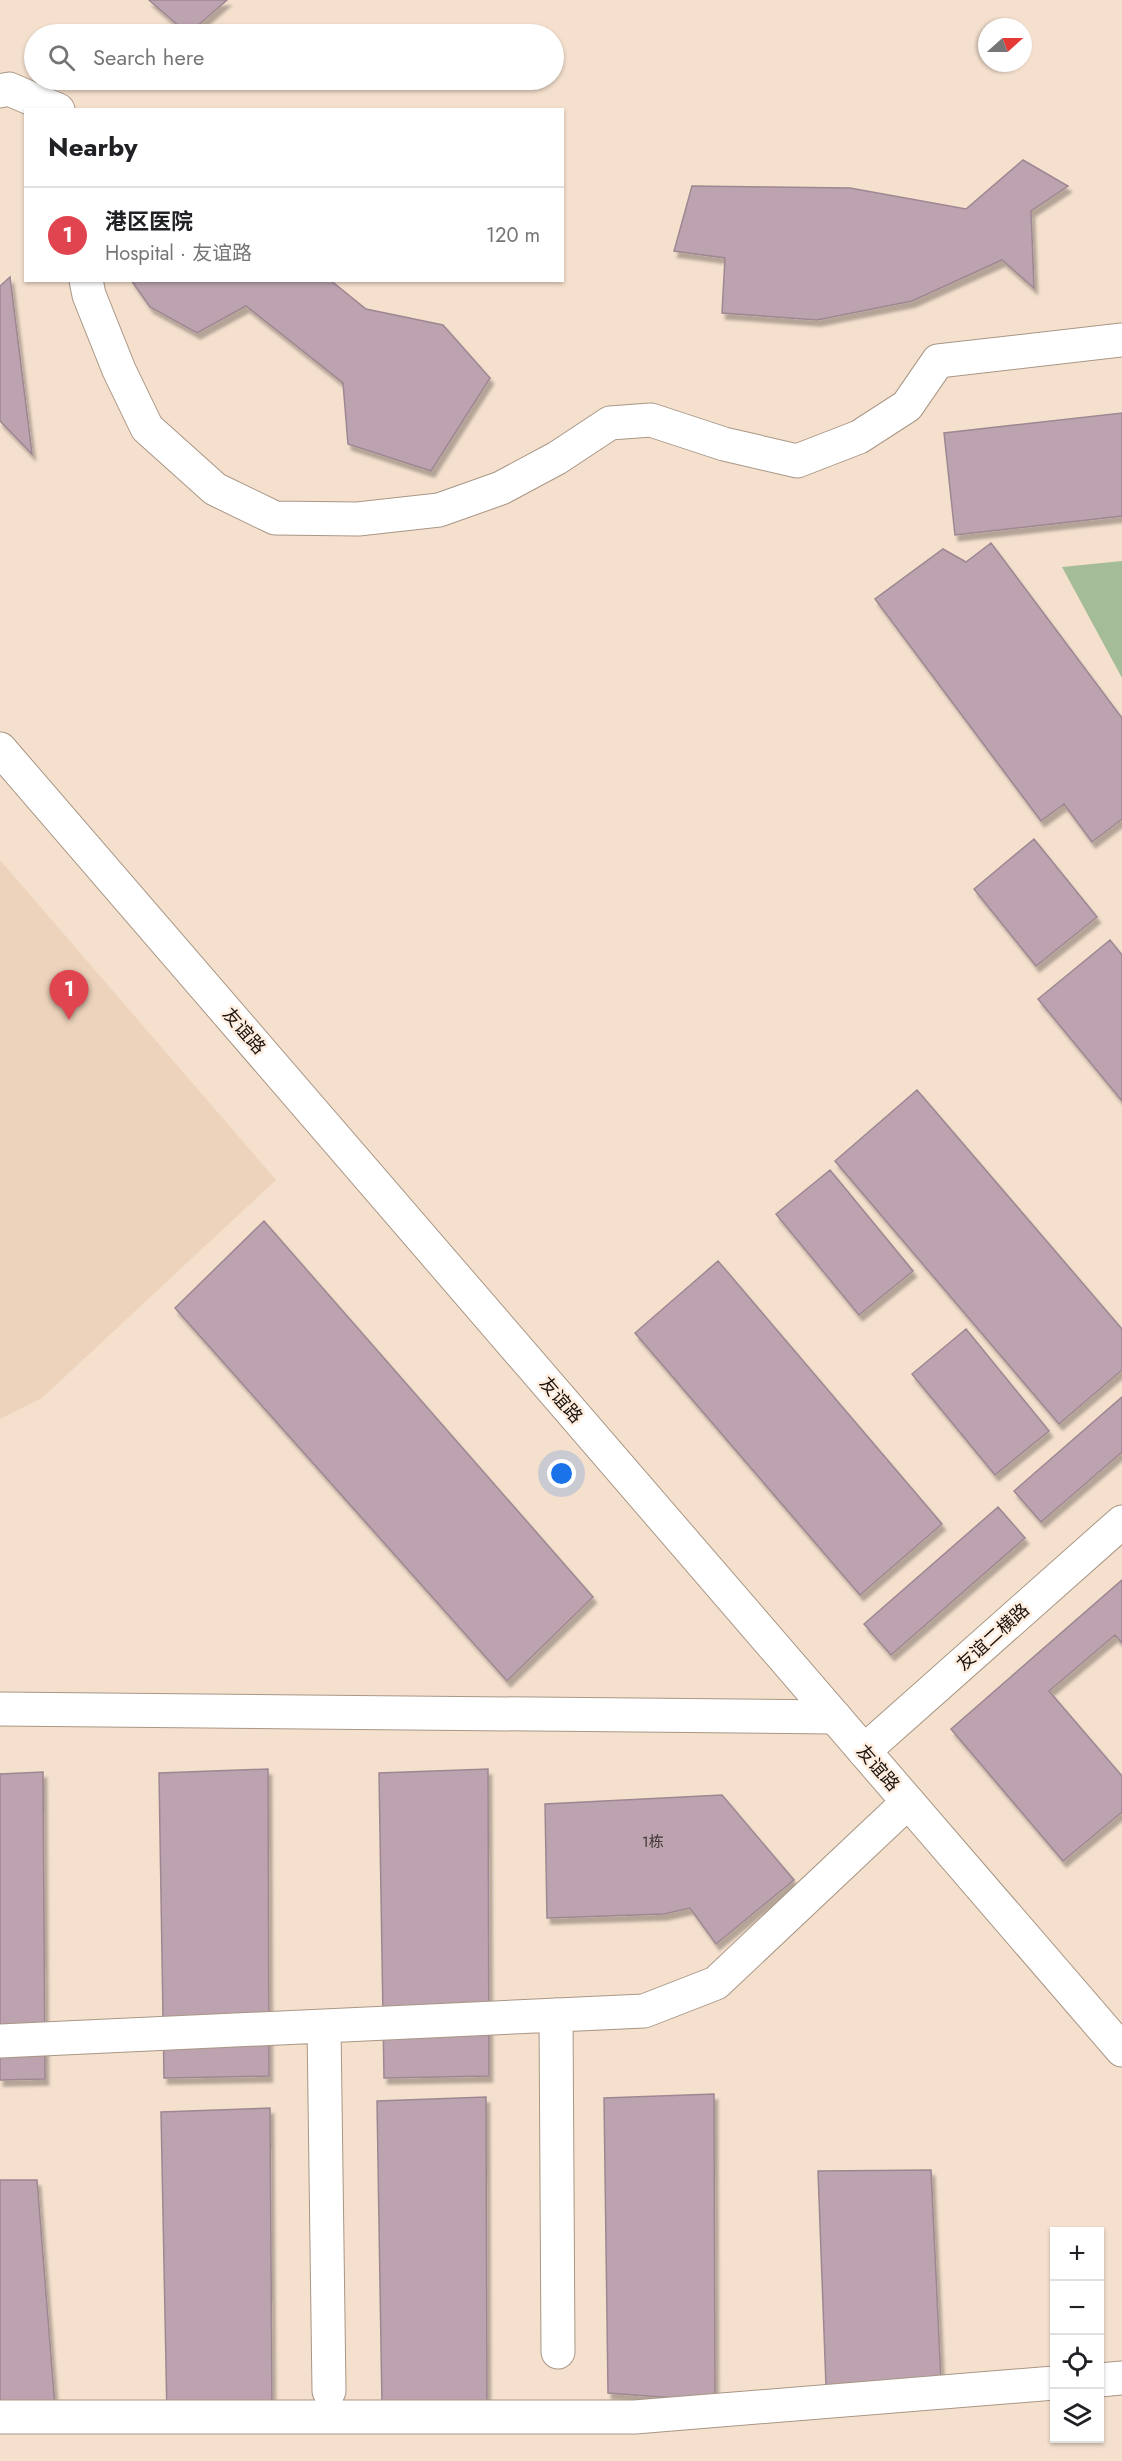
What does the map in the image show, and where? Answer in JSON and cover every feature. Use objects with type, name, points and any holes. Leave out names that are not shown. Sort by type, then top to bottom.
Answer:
[{"type":"street","points":[[0,91],[9,89],[53,108]]},
{"type":"street","points":[[86,282],[89,295],[119,370],[147,428],[214,489],[275,518],[358,519],[439,510],[501,488],[557,458],[610,423],[651,420],[724,444],[798,461],[859,437],[907,406],[938,361],[1122,340]]},
{"type":"street","name":"友谊路","points":[[0,749],[1122,2050]]},
{"type":"street","name":"友谊二横路","points":[[864,1751],[1122,1522]]},
{"type":"street","points":[[0,1709],[835,1717]]},
{"type":"street","points":[[0,2041],[644,2011],[716,1983],[908,1802]]},
{"type":"street","points":[[556,2015],[558,2352]]},
{"type":"street","points":[[324,2026],[329,2391]]},
{"type":"street","points":[[1104,2380],[1122,2378]]},
{"type":"street","points":[[0,2417],[635,2417],[1050,2383]]},
{"type":"shaded area","points":[[0,860],[276,1180],[42,1398],[0,1419]]},
{"type":"green space","points":[[1122,561],[1122,678],[1062,567]]},
{"type":"building","points":[[149,0],[227,0],[199,24],[177,24]]},
{"type":"building","points":[[1023,160],[1068,186],[1031,211],[1034,288],[1002,260],[912,301],[817,320],[722,313],[725,258],[674,251],[692,186],[850,188],[966,209]]},
{"type":"building","points":[[10,277],[32,454],[0,421],[0,286]]},
{"type":"building","points":[[132,282],[332,282],[366,309],[443,325],[490,378],[431,471],[348,444],[343,383],[246,306],[197,333],[150,307]]},
{"type":"building","points":[[1122,413],[1122,516],[955,535],[944,433]]},
{"type":"building","points":[[991,543],[1122,718],[1122,819],[1092,842],[1064,804],[1041,821],[875,599],[943,549],[966,562]]},
{"type":"building","points":[[1034,839],[1097,917],[1036,966],[974,889]]},
{"type":"building","points":[[1110,940],[1122,955],[1122,1101],[1038,999]]},
{"type":"building","points":[[917,1090],[1122,1329],[1122,1370],[1059,1424],[835,1161]]},
{"type":"building","points":[[830,1170],[913,1271],[859,1315],[776,1214]]},
{"type":"building","points":[[264,1221],[593,1597],[507,1681],[175,1308]]},
{"type":"building","points":[[718,1261],[942,1524],[860,1595],[635,1333]]},
{"type":"building","points":[[966,1329],[1049,1431],[995,1475],[912,1374]]},
{"type":"building","points":[[1122,1397],[1122,1452],[1041,1522],[1014,1491]]},
{"type":"building","points":[[998,1507],[1025,1538],[891,1655],[864,1624]]},
{"type":"building","points":[[1122,1580],[1122,1643],[1115,1635],[1049,1691],[1122,1776],[1122,1812],[1063,1861],[951,1729]]},
{"type":"building","points":[[268,1769],[269,2076],[164,2078],[159,1773]]},
{"type":"building","points":[[488,1769],[489,2076],[384,2078],[379,1773]]},
{"type":"building","points":[[43,1772],[45,2079],[0,2080],[0,1774]]},
{"type":"building","points":[[722,1795],[794,1880],[716,1944],[690,1908],[664,1914],[547,1918],[545,1804]]},
{"type":"building","points":[[714,2094],[715,2401],[608,2393],[604,2098]]},
{"type":"building","points":[[486,2097],[487,2404],[382,2407],[377,2101]]},
{"type":"building","points":[[270,2108],[272,2414],[167,2417],[161,2112]]},
{"type":"building","points":[[931,2170],[941,2381],[826,2386],[818,2171]]},
{"type":"building","points":[[0,2180],[37,2180],[56,2420],[0,2422]]},
{"type":"place","name":"港区医院","points":[[69,1020]]}]
